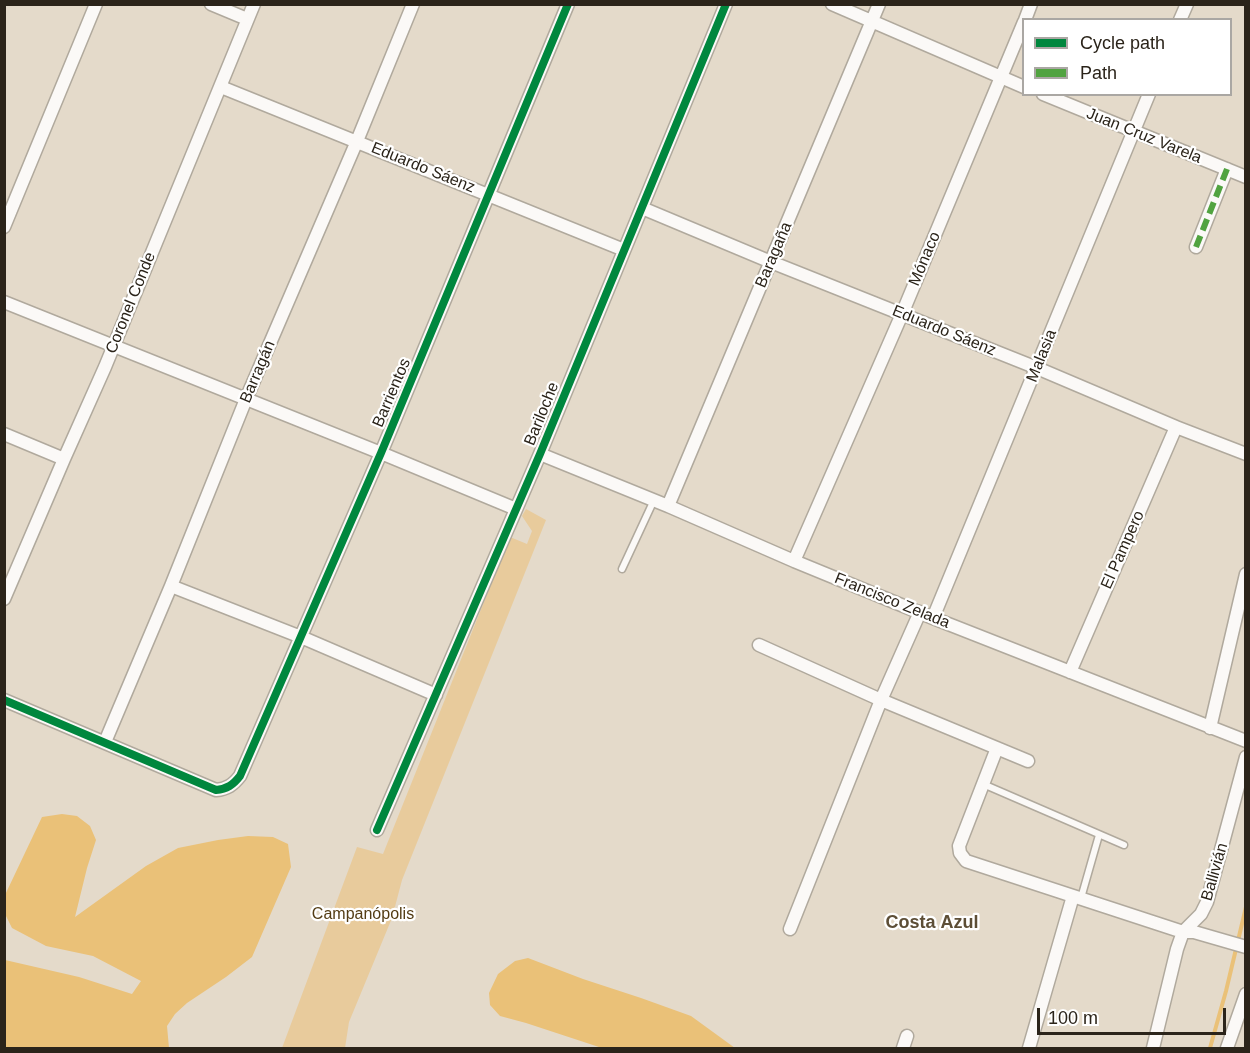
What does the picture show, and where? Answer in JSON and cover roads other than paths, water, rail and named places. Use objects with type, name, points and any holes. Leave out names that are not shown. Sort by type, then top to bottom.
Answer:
[{"type":"street","points":[[4,227],[96,4]]},
{"type":"street","points":[[211,4],[248,19]]},
{"type":"street","name":"Coronel Conde","points":[[4,599],[113,346],[254,4]]},
{"type":"street","name":"Barragán","points":[[105,741],[413,4]]},
{"type":"street","name":"Barrientos","points":[[105,741],[216,790],[230,786],[240,776],[381,453],[568,4]]},
{"type":"street","name":"Bariloche","points":[[377,830],[540,454],[726,4]]},
{"type":"street","points":[[832,4],[1022,87]]},
{"type":"street","name":"Baragaña","points":[[668,506],[879,4]]},
{"type":"street","name":"Mónaco","points":[[1025,18],[1031,4]]},
{"type":"street","points":[[1181,18],[1187,4]]},
{"type":"street","name":"Mónaco","points":[[794,561],[902,314],[1022,26]]},
{"type":"street","name":"Eduardo Sáenz","points":[[220,87],[624,250]]},
{"type":"street","name":"Juan Cruz Varela","points":[[1048,96],[1245,177]]},
{"type":"street","name":"Malasia","points":[[933,618],[1148,96]]},
{"type":"street","points":[[1196,247],[1227,169]]},
{"type":"street","name":"Eduardo Sáenz","points":[[642,208],[1245,454]]},
{"type":"street","points":[[4,302],[516,509]]},
{"type":"street","name":"El Pampero","points":[[1070,672],[1176,427]]},
{"type":"street","points":[[4,434],[64,459]]},
{"type":"street","name":"Francisco Zelada","points":[[540,454],[933,618],[1245,741]]},
{"type":"street","points":[[4,563],[18,569]]},
{"type":"street","points":[[1210,728],[1245,574]]},
{"type":"street","points":[[171,586],[302,637],[436,695]]},
{"type":"street","points":[[790,929],[881,700],[920,612]]},
{"type":"street","points":[[759,645],[881,700],[1028,761]]},
{"type":"street","points":[[4,700],[105,741]]},
{"type":"street","points":[[997,748],[959,846],[960,853],[966,861],[1183,932],[1203,934],[1240,946]]},
{"type":"street","name":"Ballivián","points":[[1153,1048],[1183,932],[1201,914],[1207,902],[1245,757]]},
{"type":"street","points":[[1029,1048],[1077,898]]},
{"type":"street","points":[[1227,1048],[1245,994]]},
{"type":"street","points":[[903,1048],[907,1036]]},
{"type":"lane","points":[[622,569],[654,501]]},
{"type":"lane","points":[[983,784],[1124,845]]},
{"type":"lane","points":[[1077,898],[1099,835]]},
{"type":"waterway","points":[[1210,1048],[1246,907]]},
{"type":"district","name":"Costa Azul","points":[[932,923]]},
{"type":"park label","name":"Campanópolis","points":[[363,915]]}]
